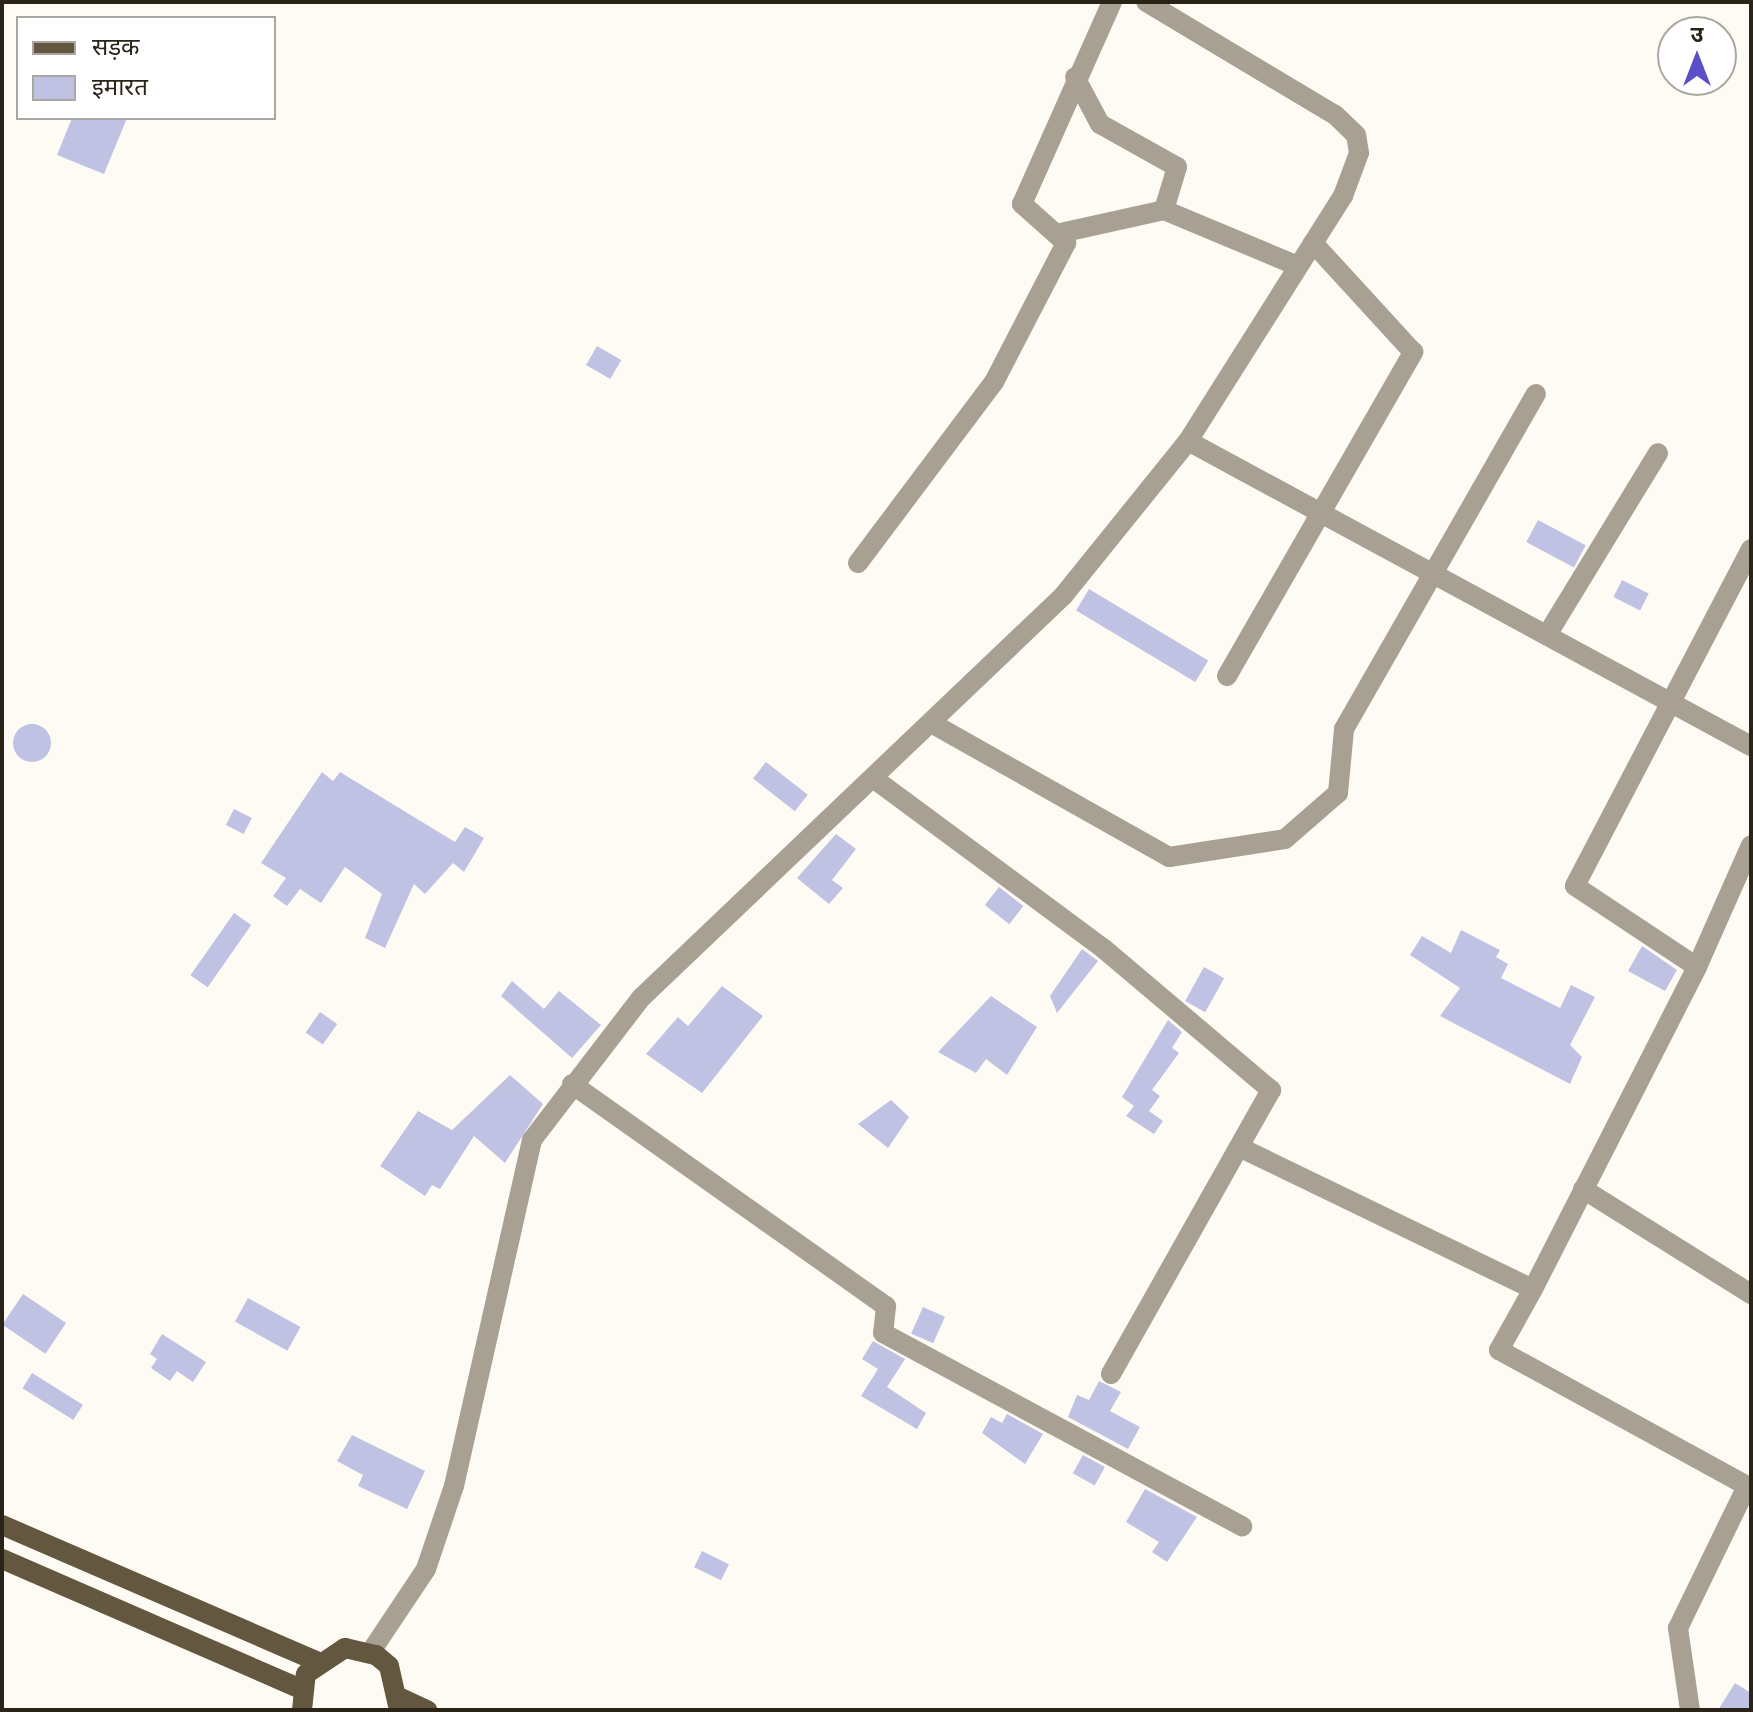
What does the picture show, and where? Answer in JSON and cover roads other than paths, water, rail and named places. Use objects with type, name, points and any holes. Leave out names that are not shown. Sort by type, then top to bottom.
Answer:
[{"type":"main road","points":[[2,1525],[316,1661]]},
{"type":"main road","points":[[2,1559],[301,1689]]},
{"type":"main road","points":[[302,1710],[301,1689],[316,1661],[345,1648],[370,1653],[389,1666],[400,1704],[427,1710]]},
{"type":"street","points":[[858,563],[994,382],[1066,243],[1022,204],[1075,77],[1112,2]]},
{"type":"street","points":[[370,1653],[426,1569],[454,1486],[532,1140],[641,998],[933,724],[1063,596],[1188,441],[1343,196],[1359,153],[1356,135],[1335,115],[1146,2]]},
{"type":"street","points":[[1075,77],[1100,124],[1177,167],[1164,210]]},
{"type":"street","points":[[1056,234],[1164,210],[1298,266]]},
{"type":"street","points":[[1227,676],[1413,352],[1313,243]]},
{"type":"street","points":[[933,724],[1169,857],[1285,839],[1338,793],[1344,729],[1536,394]]},
{"type":"street","points":[[1188,441],[1751,746]]},
{"type":"street","points":[[1547,635],[1658,453]]},
{"type":"street","points":[[1697,967],[1575,886],[1751,549]]},
{"type":"street","points":[[873,778],[1104,949],[1271,1090],[1111,1374]]},
{"type":"street","points":[[1690,1710],[1678,1628],[1747,1486],[1499,1350],[1697,967],[1751,845]]},
{"type":"street","points":[[572,1084],[886,1306],[883,1333],[1242,1526]]},
{"type":"street","points":[[1239,1147],[1533,1289]]},
{"type":"street","points":[[1583,1189],[1751,1294]]}]
